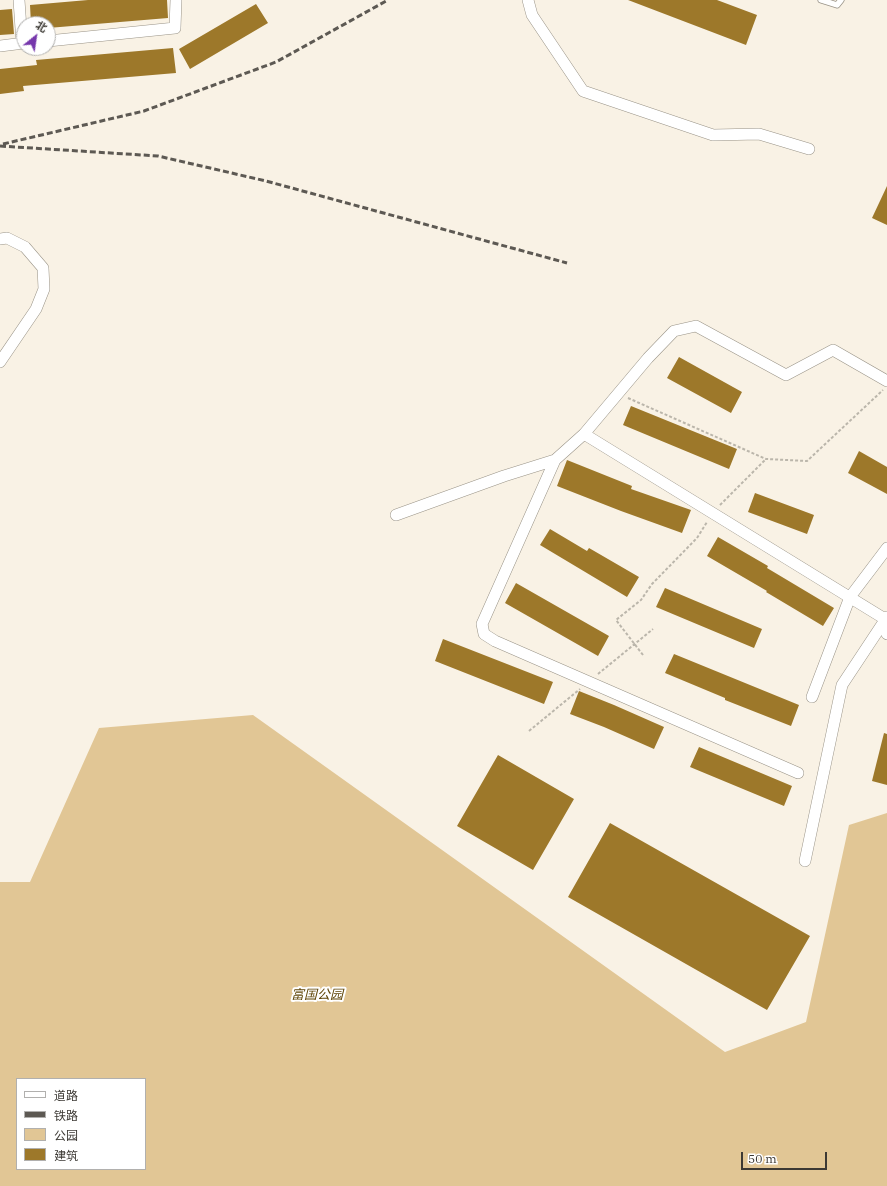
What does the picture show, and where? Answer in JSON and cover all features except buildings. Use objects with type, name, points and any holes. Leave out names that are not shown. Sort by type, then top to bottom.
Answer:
[{"type":"street","points":[[19,0],[20,16]]},
{"type":"street","points":[[56,40],[175,28],[176,0]]},
{"type":"street","points":[[528,0],[532,15],[583,91],[713,134],[759,134],[809,149]]},
{"type":"street","points":[[0,46],[16,44]]},
{"type":"street","points":[[0,239],[7,238],[25,247],[43,268],[44,289],[36,309],[0,362]]},
{"type":"street","points":[[798,773],[502,644],[484,634],[482,624],[555,460],[584,434],[620,394],[648,358],[674,331],[696,326],[786,375],[833,350],[887,381]]},
{"type":"street","points":[[584,434],[886,618]]},
{"type":"street","points":[[396,515],[504,476],[555,460]]},
{"type":"street","points":[[812,696],[850,597],[887,548]]},
{"type":"street","points":[[886,618],[887,634]]},
{"type":"street","points":[[805,861],[842,685],[886,618]]},
{"type":"lane","points":[[821,0],[837,5],[841,0]]},
{"type":"path","points":[[620,394],[766,459],[807,461],[887,387]]},
{"type":"path","points":[[643,655],[616,620],[641,600],[652,584],[698,538],[712,513],[766,459]]},
{"type":"green space","name":"富国公园","points":[[253,715],[725,1052],[806,1022],[849,825],[887,813],[887,1186],[0,1186],[0,882],[30,882],[99,728]]},
{"type":"railway","points":[[3,144],[144,111],[276,62],[388,0]]},
{"type":"railway","points":[[0,146],[158,156],[266,181],[567,263]]}]
